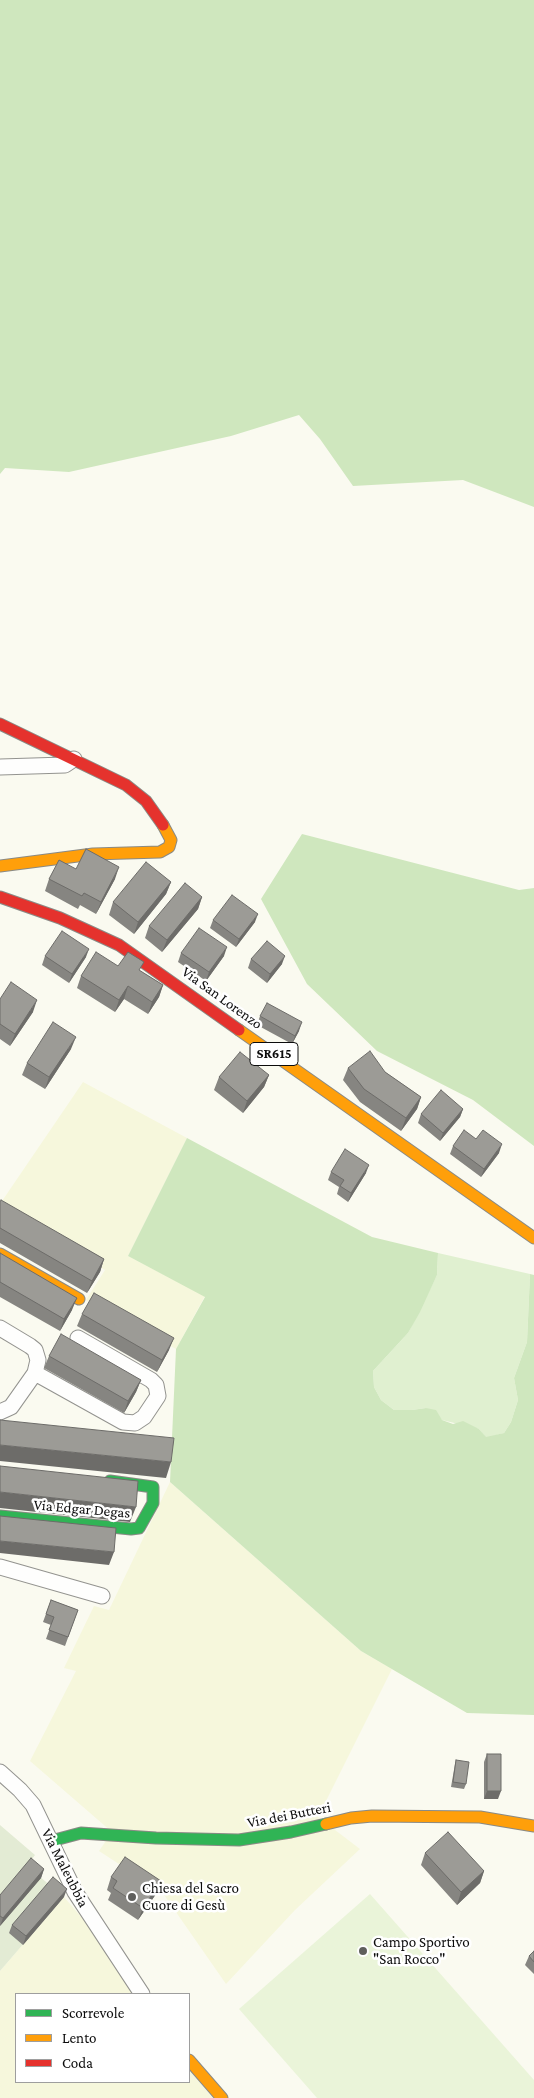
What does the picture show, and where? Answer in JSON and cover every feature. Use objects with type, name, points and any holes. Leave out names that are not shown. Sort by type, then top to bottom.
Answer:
[{"type":"street","points":[[0,724],[126,785],[146,801],[168,832],[171,840],[166,850],[154,853],[119,852],[93,854],[0,866]]},
{"type":"street","points":[[0,767],[65,765],[74,760]]},
{"type":"street","name":"Via San Lorenzo","points":[[0,897],[93,931],[119,945],[534,1238]]},
{"type":"street","points":[[0,1254],[80,1299]]},
{"type":"street","points":[[0,1328],[35,1350],[38,1360],[35,1373],[12,1407],[0,1412]]},
{"type":"street","points":[[35,1373],[123,1422],[135,1423],[144,1417],[158,1396],[156,1385],[151,1380],[78,1338]]},
{"type":"street","name":"Via Edgar Degas","points":[[0,1516],[135,1529],[142,1524],[150,1510],[154,1491],[152,1486],[99,1480]]},
{"type":"street","points":[[0,1567],[102,1596]]},
{"type":"street","name":"Via Maleubbia","points":[[0,1772],[30,1800],[79,1899],[141,1993]]},
{"type":"street","name":"Via dei Butteri","points":[[51,1841],[81,1833],[156,1838],[239,1840],[291,1832],[350,1818],[372,1816],[480,1817],[534,1826]]},
{"type":"street","points":[[190,2061],[222,2098]]},
{"type":"green space","points":[[0,0],[534,0],[534,507],[463,480],[353,486],[320,439],[299,415],[231,436],[69,472],[5,468],[0,474]]},
{"type":"green space","points":[[302,834],[519,890],[534,888],[534,1146],[473,1100],[377,1051],[307,984],[261,899]]},
{"type":"green space","points":[[83,1082],[187,1138],[128,1256],[205,1296],[176,1349],[86,1300],[105,1270],[0,1210],[0,1204]]},
{"type":"green space","points":[[187,1138],[372,1237],[438,1253],[437,1275],[420,1312],[408,1333],[373,1371],[374,1387],[381,1400],[394,1410],[426,1408],[436,1410],[442,1420],[453,1424],[463,1421],[479,1429],[486,1437],[504,1433],[511,1422],[518,1400],[514,1378],[527,1342],[530,1274],[534,1275],[534,1715],[467,1713],[361,1651],[170,1482],[176,1349],[205,1297],[128,1256]]},
{"type":"green space","points":[[438,1253],[530,1274],[527,1342],[514,1378],[518,1400],[511,1422],[504,1433],[486,1438],[479,1429],[442,1420],[426,1408],[394,1410],[381,1400],[374,1387],[373,1371],[408,1333],[437,1275]]},
{"type":"green space","points":[[170,1482],[361,1651],[392,1669],[318,1817],[360,1849],[295,1910],[226,1984],[162,1892],[99,1851],[112,1832],[30,1761],[76,1671],[64,1668],[94,1606],[109,1610]]},
{"type":"green space","points":[[0,1825],[35,1855],[27,1866],[64,1897],[0,1971]]},
{"type":"green space","name":"Campo Sportivo \"San Rocco\"","points":[[370,1894],[534,2080],[534,2098],[317,2098],[239,2009]]},
{"type":"green space","points":[[64,1897],[89,1926],[134,1993],[15,1993],[15,2083],[190,2083],[190,2071],[213,2098],[0,2098],[0,1971]]},
{"type":"building","points":[[86,849],[119,867],[101,902],[84,893],[82,896],[49,879],[59,860],[76,869]]},
{"type":"building","points":[[146,862],[171,882],[138,922],[113,902]]},
{"type":"building","points":[[185,883],[202,897],[167,940],[149,926]]},
{"type":"building","points":[[232,895],[258,914],[239,939],[213,920]]},
{"type":"building","points":[[199,928],[227,947],[209,972],[181,953]]},
{"type":"building","points":[[62,931],[89,949],[72,974],[45,956]]},
{"type":"building","points":[[267,941],[285,956],[270,974],[251,959]]},
{"type":"building","points":[[96,952],[118,966],[128,952],[144,962],[139,970],[163,985],[152,1002],[128,986],[119,1000],[81,976]]},
{"type":"building","points":[[11,982],[37,1000],[15,1034],[0,1024],[0,999]]},
{"type":"building","points":[[267,1003],[302,1022],[295,1036],[260,1016]]},
{"type":"building","points":[[53,1022],[76,1037],[49,1077],[27,1063]]},
{"type":"building","points":[[370,1051],[385,1072],[421,1097],[406,1118],[364,1089],[348,1068]]},
{"type":"building","points":[[240,1052],[269,1075],[247,1101],[219,1077]]},
{"type":"building","points":[[441,1090],[463,1109],[443,1133],[421,1114]]},
{"type":"building","points":[[464,1130],[476,1139],[483,1130],[502,1144],[484,1169],[453,1146]]},
{"type":"building","points":[[345,1149],[369,1165],[351,1193],[340,1186],[344,1180],[331,1172]]},
{"type":"building","points":[[1,1200],[104,1259],[92,1281],[0,1228]]},
{"type":"building","points":[[0,1253],[77,1298],[64,1319],[0,1282]]},
{"type":"building","points":[[94,1293],[174,1338],[162,1360],[82,1314]]},
{"type":"building","points":[[61,1334],[141,1380],[128,1401],[49,1356]]},
{"type":"building","points":[[0,1420],[174,1438],[171,1462],[0,1445]]},
{"type":"building","points":[[0,1466],[138,1481],[136,1507],[0,1492]]},
{"type":"building","points":[[0,1516],[116,1528],[114,1552],[0,1541]]},
{"type":"building","points":[[51,1600],[78,1610],[68,1637],[49,1630],[54,1617],[46,1614]]},
{"type":"building","points":[[487,1754],[501,1754],[501,1791],[487,1791]]},
{"type":"building","points":[[456,1760],[469,1762],[466,1784],[453,1782]]},
{"type":"building","points":[[448,1832],[484,1871],[461,1892],[425,1853]]},
{"type":"building","points":[[125,1857],[161,1881],[143,1908],[113,1888],[117,1881],[111,1877]]},
{"type":"building","points":[[31,1858],[44,1869],[3,1918],[0,1916],[0,1895]]},
{"type":"building","points":[[53,1877],[67,1889],[26,1936],[12,1925]]},
{"type":"building","points":[[534,1951],[534,1962],[529,1956]]},
{"type":"traffic: fast","points":[[0,1516],[131,1529],[139,1528],[153,1503],[153,1487],[110,1481]]},
{"type":"traffic: fast","points":[[51,1841],[81,1833],[156,1838],[239,1840],[291,1832],[326,1824]]},
{"type":"traffic: slow","points":[[0,866],[93,854],[160,852],[169,847],[171,840],[163,825]]},
{"type":"traffic: slow","points":[[239,1030],[534,1238]]},
{"type":"traffic: slow","points":[[0,1254],[79,1299]]},
{"type":"traffic: slow","points":[[326,1824],[351,1818],[372,1816],[480,1817],[534,1826]]},
{"type":"traffic: slow","points":[[190,2061],[222,2098]]},
{"type":"traffic: jam","points":[[0,724],[126,785],[146,801],[163,825]]},
{"type":"traffic: jam","points":[[0,897],[60,918],[119,945],[239,1030]]},
{"type":"place","name":"Chiesa del Sacro Cuore di Gesù","points":[[132,1897]]},
{"type":"place","name":"Campo Sportivo \"San Rocco\"","points":[[363,1951]]}]
